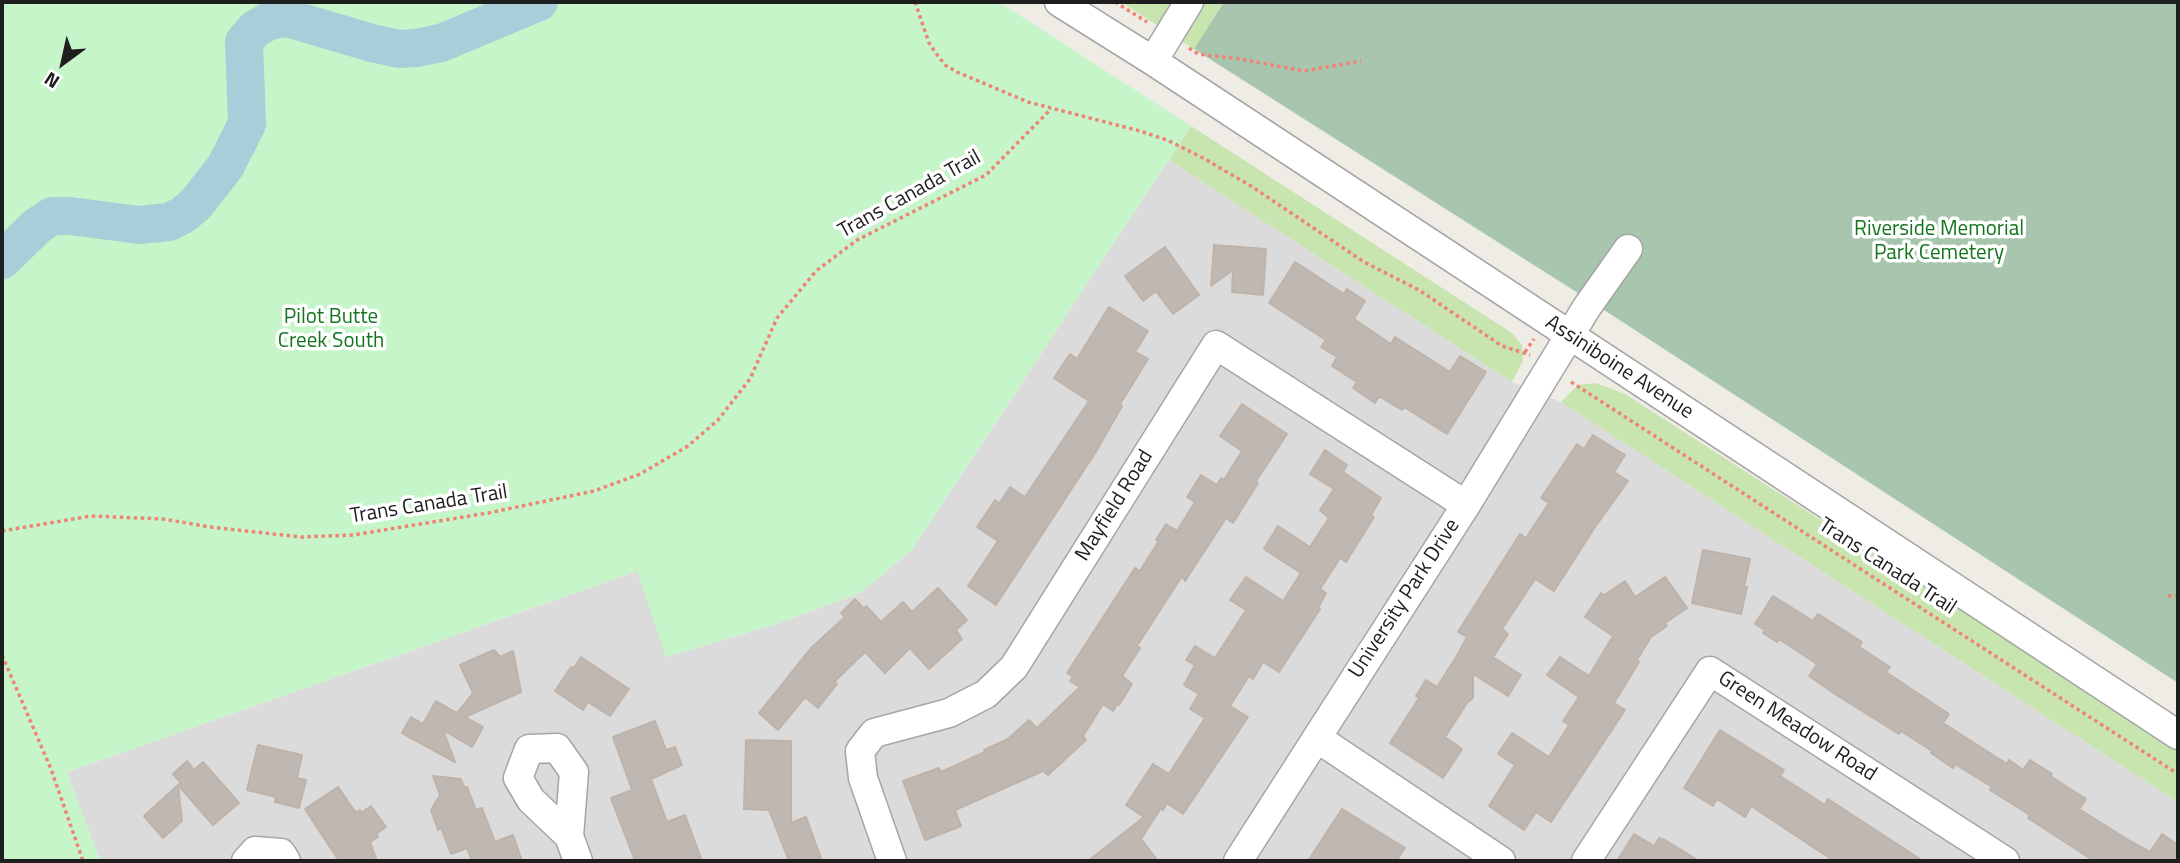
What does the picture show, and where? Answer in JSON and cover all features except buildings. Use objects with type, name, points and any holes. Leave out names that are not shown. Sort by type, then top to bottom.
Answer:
[{"type":"street","name":"Assiniboine Avenue","points":[[1059,2],[1153,61],[2178,735]]},
{"type":"street","points":[[1153,61],[1189,2]]},
{"type":"street","name":"University Park Drive","points":[[1238,861],[1466,505],[1569,335],[1628,249]]},
{"type":"street","name":"Mayfield Road","points":[[892,861],[863,778],[860,751],[874,733],[949,713],[986,694],[1014,667],[1216,345],[1466,505]]},
{"type":"street","name":"Green Meadow Road","points":[[1586,861],[1710,671],[2005,861]]},
{"type":"street","points":[[1317,738],[1501,861]]},
{"type":"street","points":[[246,861],[255,852],[281,853],[286,861]]},
{"type":"path","points":[[915,2],[929,43],[945,65],[983,85],[1051,109],[1167,140],[1251,186],[1364,262],[1419,290],[1503,346],[1525,352]]},
{"type":"path","points":[[1203,55],[1304,71],[1361,61]]},
{"type":"path","name":"Trans Canada Trail","points":[[2,531],[91,516],[163,520],[301,537],[353,535],[488,513],[594,491],[640,474],[688,446],[718,419],[750,379],[777,318],[816,271],[857,240],[986,175],[1051,109]]},
{"type":"path","name":"Trans Canada Trail","points":[[1578,387],[2178,774]]},
{"type":"path","points":[[2168,596],[2178,595]]},
{"type":"path","points":[[2,656],[51,769],[83,861]]},
{"type":"shaded area","points":[[1169,160],[1512,382],[1561,402],[2178,802],[2178,861],[100,861],[67,772],[638,571],[667,657],[776,624],[860,593],[911,551]]},
{"type":"green space","name":"Pilot Butte Creek South","points":[[2,2],[999,2],[1191,126],[911,551],[860,593],[776,624],[666,657],[637,571],[67,772],[100,861],[2,861]]},
{"type":"green space","points":[[1121,2],[1224,2],[1194,49]]},
{"type":"green space","name":"Riverside Memorial Park Cemetery","points":[[1224,2],[2178,2],[2178,683],[1581,295],[1194,49]]},
{"type":"green space","points":[[1191,126],[1512,333],[1522,345],[1523,361],[1512,382],[1169,160]]},
{"type":"green space","points":[[1596,383],[1625,394],[2178,750],[2178,802],[1561,402],[1578,385]]},
{"type":"waterway","points":[[2,260],[37,226],[52,216],[139,225],[169,222],[196,204],[225,167],[247,124],[244,42],[255,29],[269,21],[287,18],[372,43],[399,49],[416,48],[441,43],[539,2]]}]
